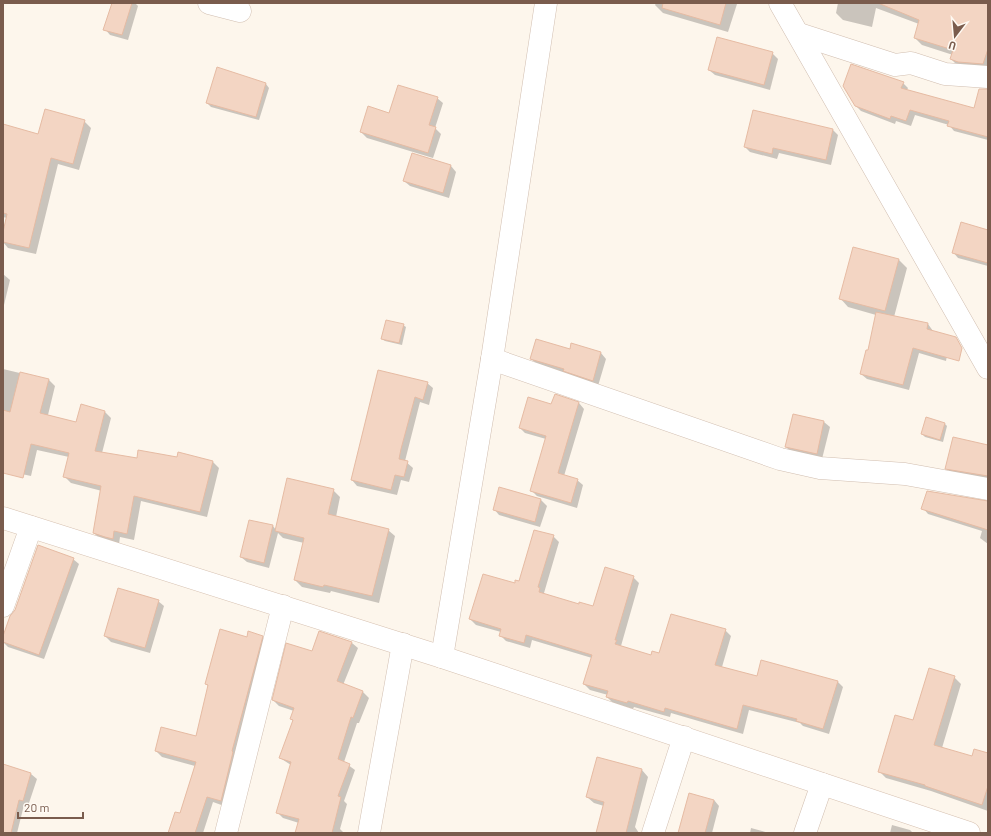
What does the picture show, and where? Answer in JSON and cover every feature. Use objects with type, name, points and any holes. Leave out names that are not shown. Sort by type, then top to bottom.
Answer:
[{"type":"street","points":[[209,3],[240,11]]},
{"type":"street","points":[[442,657],[492,359],[546,3]]},
{"type":"street","points":[[780,3],[988,368]]},
{"type":"street","points":[[799,34],[895,65],[911,63],[945,74],[988,77]]},
{"type":"street","points":[[492,359],[780,459],[820,468],[905,474],[988,489]]},
{"type":"street","points":[[3,518],[29,532],[283,606],[403,644],[969,833]]},
{"type":"street","points":[[3,606],[29,532]]},
{"type":"street","points":[[226,833],[283,606]]},
{"type":"street","points":[[369,833],[403,644]]},
{"type":"street","points":[[653,833],[684,737]]},
{"type":"street","points":[[805,833],[822,784]]},
{"type":"building","points":[[112,3],[132,3],[122,35],[103,30]]},
{"type":"building","points":[[663,3],[726,3],[720,25],[662,8]]},
{"type":"building","points":[[878,3],[988,3],[988,49],[983,64],[958,62],[950,59],[953,50],[914,38],[919,20]]},
{"type":"building","points":[[717,37],[773,52],[764,85],[708,70]]},
{"type":"building","points":[[851,64],[904,82],[901,88],[974,108],[979,89],[988,89],[988,137],[947,126],[949,121],[910,110],[906,121],[891,116],[890,119],[855,106],[843,86]]},
{"type":"building","points":[[217,67],[266,83],[256,117],[206,103]]},
{"type":"building","points":[[398,85],[438,97],[429,125],[436,127],[428,153],[360,132],[368,106],[389,113]]},
{"type":"building","points":[[45,109],[85,120],[73,164],[51,158],[29,248],[3,242],[3,232],[7,214],[3,213],[3,124],[38,134]]},
{"type":"building","points":[[753,110],[833,129],[826,160],[773,148],[772,154],[744,147]]},
{"type":"building","points":[[412,153],[451,165],[443,193],[403,181]]},
{"type":"building","points":[[961,222],[988,230],[988,263],[952,253]]},
{"type":"building","points":[[853,247],[899,259],[885,311],[839,299]]},
{"type":"building","points":[[876,312],[928,323],[927,329],[956,337],[962,348],[959,361],[913,348],[903,385],[860,374],[866,350],[868,350]]},
{"type":"building","points":[[386,320],[404,324],[399,343],[381,339]]},
{"type":"building","points":[[536,339],[570,349],[571,343],[601,352],[593,381],[563,371],[564,369],[530,359]]},
{"type":"building","points":[[378,370],[428,382],[423,400],[415,397],[401,449],[399,459],[408,461],[404,477],[395,475],[391,490],[351,480]]},
{"type":"building","points":[[20,372],[49,379],[40,413],[76,422],[81,404],[105,411],[95,451],[137,458],[138,450],[177,457],[178,452],[213,461],[200,512],[134,496],[127,534],[114,531],[113,539],[93,533],[101,486],[63,477],[69,453],[31,444],[23,478],[3,473],[3,410],[10,412]]},
{"type":"building","points":[[555,394],[579,402],[558,473],[578,479],[571,503],[530,491],[546,436],[519,428],[528,397],[551,404]]},
{"type":"building","points":[[793,414],[824,421],[817,454],[785,447]]},
{"type":"building","points":[[926,417],[945,423],[940,440],[921,434]]},
{"type":"building","points":[[953,437],[988,445],[988,476],[945,469]]},
{"type":"building","points":[[287,478],[334,489],[328,514],[389,529],[372,596],[294,580],[304,538],[275,531]]},
{"type":"building","points":[[499,487],[541,499],[535,522],[493,510]]},
{"type":"building","points":[[927,491],[988,501],[988,530],[921,509]]},
{"type":"building","points":[[249,520],[273,525],[264,563],[240,557]]},
{"type":"building","points":[[534,530],[554,535],[538,587],[540,588],[539,592],[579,604],[579,602],[593,606],[605,567],[634,576],[615,644],[651,655],[652,651],[659,653],[671,614],[726,629],[715,665],[757,676],[761,660],[838,681],[823,729],[796,721],[797,719],[743,705],[737,729],[665,708],[664,712],[628,701],[627,703],[606,697],[608,691],[583,684],[592,655],[526,635],[524,643],[499,636],[501,629],[469,619],[483,574],[515,583],[515,580],[519,581]]},
{"type":"building","points":[[38,545],[74,558],[39,655],[3,642],[3,636],[10,616],[15,610]]},
{"type":"building","points":[[118,588],[159,600],[145,648],[104,636]]},
{"type":"building","points":[[220,629],[247,637],[248,631],[263,636],[232,751],[221,801],[207,797],[195,833],[168,833],[175,812],[180,813],[196,762],[155,751],[161,727],[196,736],[208,685],[205,684]]},
{"type":"building","points":[[319,631],[352,642],[337,681],[363,691],[353,718],[351,717],[338,759],[350,764],[338,796],[341,797],[332,833],[295,833],[299,819],[276,813],[291,762],[279,758],[293,720],[290,719],[294,708],[272,700],[286,643],[312,651]]},
{"type":"building","points":[[929,668],[955,676],[934,745],[972,756],[974,749],[988,753],[988,786],[982,805],[925,785],[878,772],[895,715],[913,720]]},
{"type":"building","points":[[597,757],[642,769],[626,833],[596,833],[604,802],[586,797]]},
{"type":"building","points":[[3,764],[31,773],[23,801],[19,800],[11,833],[3,833]]},
{"type":"building","points":[[689,793],[714,800],[705,833],[678,833]]}]
